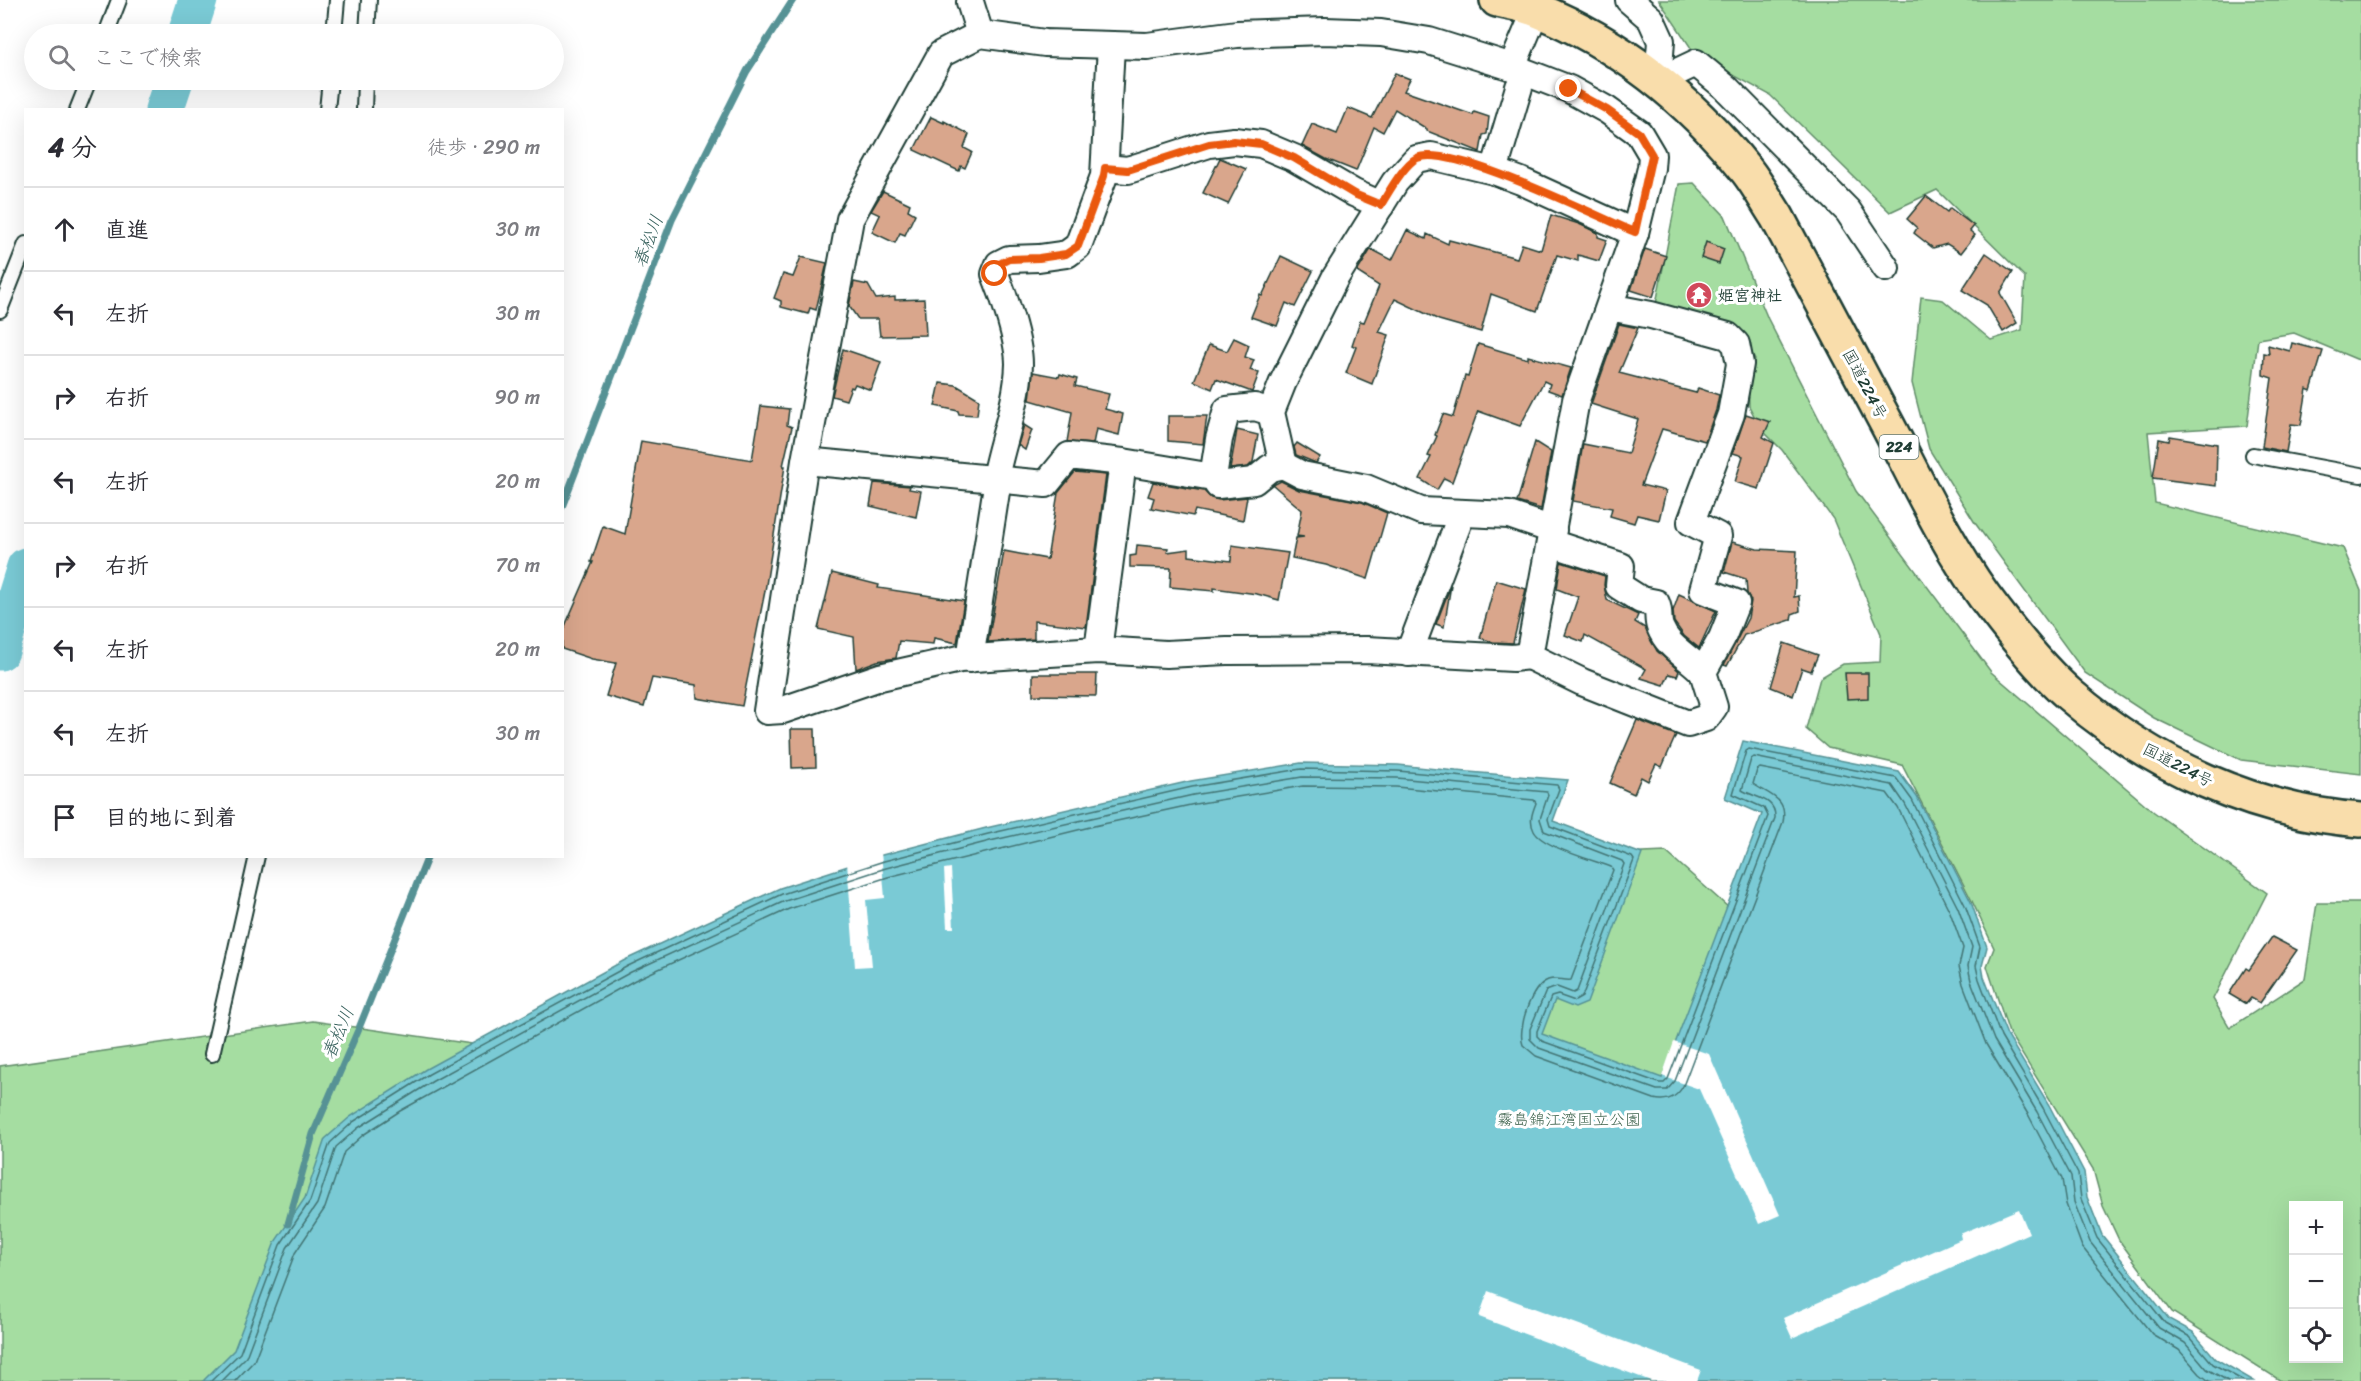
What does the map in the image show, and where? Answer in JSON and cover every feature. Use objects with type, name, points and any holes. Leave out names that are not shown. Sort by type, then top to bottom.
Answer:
[{"type":"highway","name":"国道224号","points":[[1497,0],[1536,10],[1606,44],[1658,81],[1694,111],[1748,172],[1777,217],[1934,514],[1964,564],[1983,594],[2015,636],[2069,694],[2121,734],[2170,765],[2254,801],[2322,817],[2361,820]]},
{"type":"street","points":[[1629,0],[1651,19],[1661,41],[1658,81],[1696,63],[1725,87],[1848,211],[1886,268]]},
{"type":"street","points":[[969,2],[980,34]]},
{"type":"street","points":[[1494,171],[1515,77],[1536,10]]},
{"type":"street","points":[[1270,412],[1256,407],[1227,410],[1219,439],[1213,477],[1218,486],[1254,481],[1270,468],[1283,465],[1302,475],[1366,488],[1421,511],[1509,514],[1552,537],[1621,566],[1620,586],[1641,600],[1656,603],[1659,610],[1658,623],[1671,646],[1695,663],[1703,672],[1714,707],[1706,718],[1688,724],[1582,682],[1529,656],[1513,658],[1367,650],[1156,654],[1098,650],[970,659],[880,677],[783,710],[766,711],[805,461],[850,219],[941,54],[980,34],[1045,43],[1148,46],[1237,34],[1325,31],[1381,33],[1429,41],[1515,77],[1569,89],[1607,110],[1639,133],[1652,155],[1635,232],[1576,400],[1552,537],[1529,656]]},
{"type":"street","points":[[970,659],[996,478],[1019,365],[1002,292],[995,274],[999,264],[1009,259],[1066,254],[1078,246],[1104,176],[1111,46]]},
{"type":"street","points":[[1105,168],[1128,170],[1209,144],[1234,141],[1261,144],[1294,158],[1354,194],[1381,205]]},
{"type":"street","points":[[1283,465],[1270,412],[1335,278],[1395,182],[1416,159],[1431,156],[1494,171],[1635,232]]},
{"type":"street","points":[[1609,307],[1651,315],[1728,336],[1736,344],[1740,364],[1731,414],[1691,522],[1718,536],[1703,590],[1736,603],[1722,638],[1703,672]]},
{"type":"street","points":[[805,461],[1046,484],[1069,456],[1123,462],[1213,477]]},
{"type":"street","points":[[1098,650],[1123,462]]},
{"type":"street","points":[[1409,653],[1462,513]]},
{"type":"lane","points":[[110,24],[119,0]]},
{"type":"lane","points":[[335,24],[337,0]]},
{"type":"lane","points":[[368,24],[369,0]]},
{"type":"lane","points":[[78,108],[84,90]]},
{"type":"lane","points":[[327,108],[329,90]]},
{"type":"lane","points":[[364,108],[365,90]]},
{"type":"lane","points":[[0,310],[24,249]]},
{"type":"lane","points":[[2253,455],[2361,475]]},
{"type":"lane","points":[[212,1054],[257,858]]},
{"type":"green space","points":[[1659,0],[2361,0],[2361,361],[2294,333],[2258,339],[2247,426],[2148,432],[2155,503],[2343,548],[2361,591],[2361,774],[2241,760],[2154,718],[2085,673],[1975,523],[1929,449],[1912,383],[1921,297],[1943,300],[1991,340],[2022,330],[2025,277],[1937,190],[1890,212],[1770,95],[1695,54]]},
{"type":"green space","points":[[1694,183],[1725,216],[1768,319],[1856,491],[1991,672],[2154,812],[2267,893],[2213,999],[2230,1028],[2305,979],[2317,903],[2361,903],[2361,1381],[2281,1381],[2172,1312],[2119,1240],[2103,1206],[2093,1169],[2009,1033],[1987,966],[1994,948],[1902,765],[1828,748],[1806,729],[1820,678],[1843,664],[1880,662],[1881,634],[1833,519],[1782,450],[1761,429],[1749,406],[1748,379],[1755,359],[1741,333],[1656,304],[1679,184]]},
{"type":"green space","name":"霧島錦江湾国立公園","points":[[1666,852],[2040,1184],[2162,1381],[0,1381],[0,1066],[313,1021],[720,1080],[1183,873]]},
{"type":"water","name":"霧島錦江湾国立公園","points":[[1743,741],[1899,772],[1917,797],[1971,902],[1987,947],[1982,966],[1984,977],[2007,1035],[2049,1105],[2084,1172],[2087,1197],[2102,1235],[2169,1319],[2193,1332],[2216,1359],[2254,1381],[203,1381],[234,1350],[275,1242],[305,1198],[325,1139],[350,1117],[426,1069],[625,960],[780,888],[882,855],[986,828],[1191,781],[1301,763],[1398,765],[1568,780],[1553,821],[1642,854],[1587,1003],[1575,1008],[1555,1000],[1542,1034],[1662,1078],[1762,814],[1725,798]]},
{"type":"pier","points":[[881,852],[885,898],[866,900],[872,966],[855,967],[847,862]]},
{"type":"pier","points":[[951,868],[954,928],[947,928],[944,869]]},
{"type":"pier","points":[[1674,1042],[1709,1054],[1780,1215],[1759,1224],[1699,1089],[1662,1076]]},
{"type":"pier","points":[[2019,1209],[2029,1233],[1792,1338],[1783,1318],[1961,1239],[1960,1234]]},
{"type":"pier","points":[[1488,1291],[1701,1370],[1697,1381],[1651,1381],[1479,1317]]},
{"type":"building","points":[[1395,73],[1410,79],[1404,91],[1473,115],[1474,112],[1489,117],[1487,134],[1483,135],[1480,152],[1427,131],[1395,109],[1383,132],[1374,127],[1356,171],[1302,146],[1312,124],[1337,134],[1348,108],[1372,118]]},
{"type":"building","points":[[931,117],[969,134],[964,148],[972,152],[965,168],[961,166],[959,171],[914,150]]},
{"type":"building","points":[[1220,158],[1246,169],[1228,204],[1203,193]]},
{"type":"building","points":[[883,191],[910,204],[908,210],[915,214],[905,235],[900,233],[895,243],[872,232],[880,215],[871,211]]},
{"type":"building","points":[[1926,196],[1947,212],[1950,208],[1974,226],[1970,231],[1975,235],[1961,253],[1947,244],[1933,248],[1914,233],[1917,228],[1907,219]]},
{"type":"building","points":[[1551,215],[1579,224],[1598,233],[1598,237],[1607,240],[1599,261],[1578,255],[1578,261],[1557,255],[1537,311],[1491,294],[1481,332],[1439,320],[1395,299],[1379,332],[1389,335],[1372,384],[1346,373],[1356,347],[1352,345],[1360,321],[1364,322],[1379,286],[1357,272],[1371,249],[1392,260],[1407,230],[1426,239],[1427,234],[1448,244],[1449,240],[1517,258],[1522,244],[1541,250]]},
{"type":"building","points":[[1706,242],[1724,249],[1719,264],[1701,258]]},
{"type":"building","points":[[1645,249],[1666,256],[1653,297],[1631,290]]},
{"type":"building","points":[[1986,253],[2013,272],[2000,293],[2017,323],[2003,332],[1987,305],[1962,290]]},
{"type":"building","points":[[1281,256],[1313,271],[1295,307],[1286,303],[1277,326],[1251,317]]},
{"type":"building","points":[[801,257],[827,263],[816,310],[810,308],[808,314],[781,307],[781,301],[774,298],[783,274],[793,277]]},
{"type":"building","points":[[854,282],[868,285],[876,299],[895,297],[895,300],[924,299],[926,335],[880,336],[878,319],[858,319],[849,306]]},
{"type":"building","points":[[1619,324],[1638,328],[1619,373],[1696,393],[1698,388],[1719,395],[1705,441],[1662,429],[1641,485],[1666,491],[1659,520],[1637,515],[1634,523],[1610,516],[1612,508],[1573,501],[1583,444],[1628,453],[1638,419],[1591,404]]},
{"type":"building","points":[[1234,338],[1249,345],[1245,357],[1254,360],[1250,370],[1259,373],[1252,392],[1216,379],[1212,389],[1194,381],[1209,345],[1227,351]]},
{"type":"building","points":[[2292,343],[2323,351],[2311,391],[2307,389],[2301,425],[2291,424],[2286,452],[2262,447],[2272,378],[2263,375],[2264,353],[2269,354],[2268,345],[2290,351]]},
{"type":"building","points":[[1478,344],[1528,359],[1528,356],[1571,368],[1562,395],[1548,390],[1550,384],[1544,381],[1520,426],[1478,411],[1452,482],[1444,478],[1437,490],[1420,479],[1431,457],[1428,456],[1443,414],[1453,417],[1465,376],[1468,377]]},
{"type":"building","points":[[843,349],[881,362],[871,390],[855,384],[853,388],[851,387],[846,400],[832,396]]},
{"type":"building","points":[[1033,372],[1059,377],[1060,374],[1077,379],[1075,386],[1109,394],[1105,409],[1123,414],[1119,435],[1096,429],[1093,444],[1067,442],[1072,412],[1030,400]]},
{"type":"building","points":[[940,383],[956,385],[979,399],[977,415],[959,414],[958,411],[935,406]]},
{"type":"building","points":[[761,406],[789,409],[787,425],[792,427],[783,466],[785,466],[765,591],[742,706],[697,698],[696,685],[652,678],[644,707],[606,696],[616,663],[592,659],[564,650],[564,628],[593,562],[591,562],[603,526],[625,534],[641,441],[752,460]]},
{"type":"building","points":[[1746,414],[1770,422],[1763,437],[1774,443],[1759,489],[1735,482],[1743,456],[1733,453]]},
{"type":"building","points":[[1168,416],[1207,416],[1203,444],[1168,441]]},
{"type":"building","points":[[1024,425],[1032,430],[1025,450],[1018,445]]},
{"type":"building","points":[[1237,430],[1258,435],[1253,462],[1248,467],[1230,469]]},
{"type":"building","points":[[2170,436],[2217,444],[2216,486],[2153,478],[2159,439],[2169,441]]},
{"type":"building","points":[[1535,442],[1551,452],[1541,509],[1517,502]]},
{"type":"building","points":[[1297,443],[1320,457],[1316,463],[1296,455],[1294,447]]},
{"type":"building","points":[[1075,472],[1106,475],[1086,627],[1034,621],[1034,639],[988,642],[1004,551],[1047,559],[1058,493]]},
{"type":"building","points":[[1281,481],[1299,490],[1362,502],[1387,513],[1368,579],[1326,565],[1292,558],[1296,538],[1304,537],[1297,536],[1302,510],[1273,485]]},
{"type":"building","points":[[1153,482],[1204,491],[1211,498],[1219,500],[1247,497],[1243,520],[1195,510],[1193,516],[1151,508],[1154,498],[1148,496]]},
{"type":"building","points":[[874,483],[910,486],[909,489],[921,491],[916,517],[870,506]]},
{"type":"building","points":[[1732,542],[1757,549],[1797,551],[1794,597],[1799,596],[1800,611],[1792,614],[1791,620],[1744,635],[1727,666],[1724,665],[1748,618],[1751,601],[1747,593],[1746,579],[1724,572]]},
{"type":"building","points":[[1137,545],[1168,548],[1167,552],[1189,549],[1189,556],[1231,561],[1232,545],[1288,553],[1279,600],[1257,594],[1214,588],[1214,591],[1170,587],[1171,568],[1130,567],[1130,556],[1136,555]]},
{"type":"building","points":[[1561,562],[1605,576],[1607,600],[1638,615],[1635,622],[1645,628],[1657,651],[1679,671],[1677,676],[1669,674],[1664,685],[1641,678],[1646,669],[1585,635],[1583,642],[1565,635],[1578,597],[1557,589]]},
{"type":"building","points":[[832,573],[879,585],[878,588],[964,601],[957,643],[934,638],[933,644],[899,641],[896,658],[877,661],[856,669],[854,637],[818,629]]},
{"type":"building","points":[[1496,580],[1526,589],[1513,643],[1493,642],[1480,638]]},
{"type":"building","points":[[1451,585],[1444,627],[1436,624]]},
{"type":"building","points":[[1679,594],[1716,611],[1699,648],[1684,636],[1674,622],[1673,611]]},
{"type":"building","points":[[1784,643],[1818,655],[1811,671],[1802,668],[1793,696],[1771,687]]},
{"type":"building","points":[[1845,673],[1868,673],[1868,698],[1847,699]]},
{"type":"building","points":[[1033,674],[1097,674],[1096,696],[1033,695]]},
{"type":"building","points":[[1637,720],[1676,735],[1662,767],[1656,764],[1648,781],[1641,777],[1634,794],[1610,783]]},
{"type":"building","points":[[791,729],[815,729],[816,767],[792,768]]},
{"type":"building","points":[[2272,937],[2297,950],[2260,1003],[2251,998],[2246,1004],[2229,994],[2246,968],[2249,970]]},
{"type":"waterway","points":[[190,24],[198,0]]},
{"type":"waterway","name":"春松川","points":[[564,502],[672,220],[747,71],[793,0]]},
{"type":"waterway","points":[[165,108],[171,90]]},
{"type":"waterway","points":[[0,651],[24,573]]},
{"type":"waterway","name":"春松川","points":[[288,1224],[313,1134],[359,1028],[427,858]]},
{"type":"place","name":"姫宮神社","points":[[1699,295]]},
{"type":"route","points":[[995,274],[999,264],[1009,259],[1066,254],[1078,246],[1105,168],[1128,170],[1209,144],[1234,141],[1261,144],[1294,158],[1354,194],[1381,205],[1395,182],[1416,159],[1431,156],[1494,171],[1521,181],[1635,232],[1651,168],[1652,155],[1639,133],[1607,110],[1569,89]]}]
